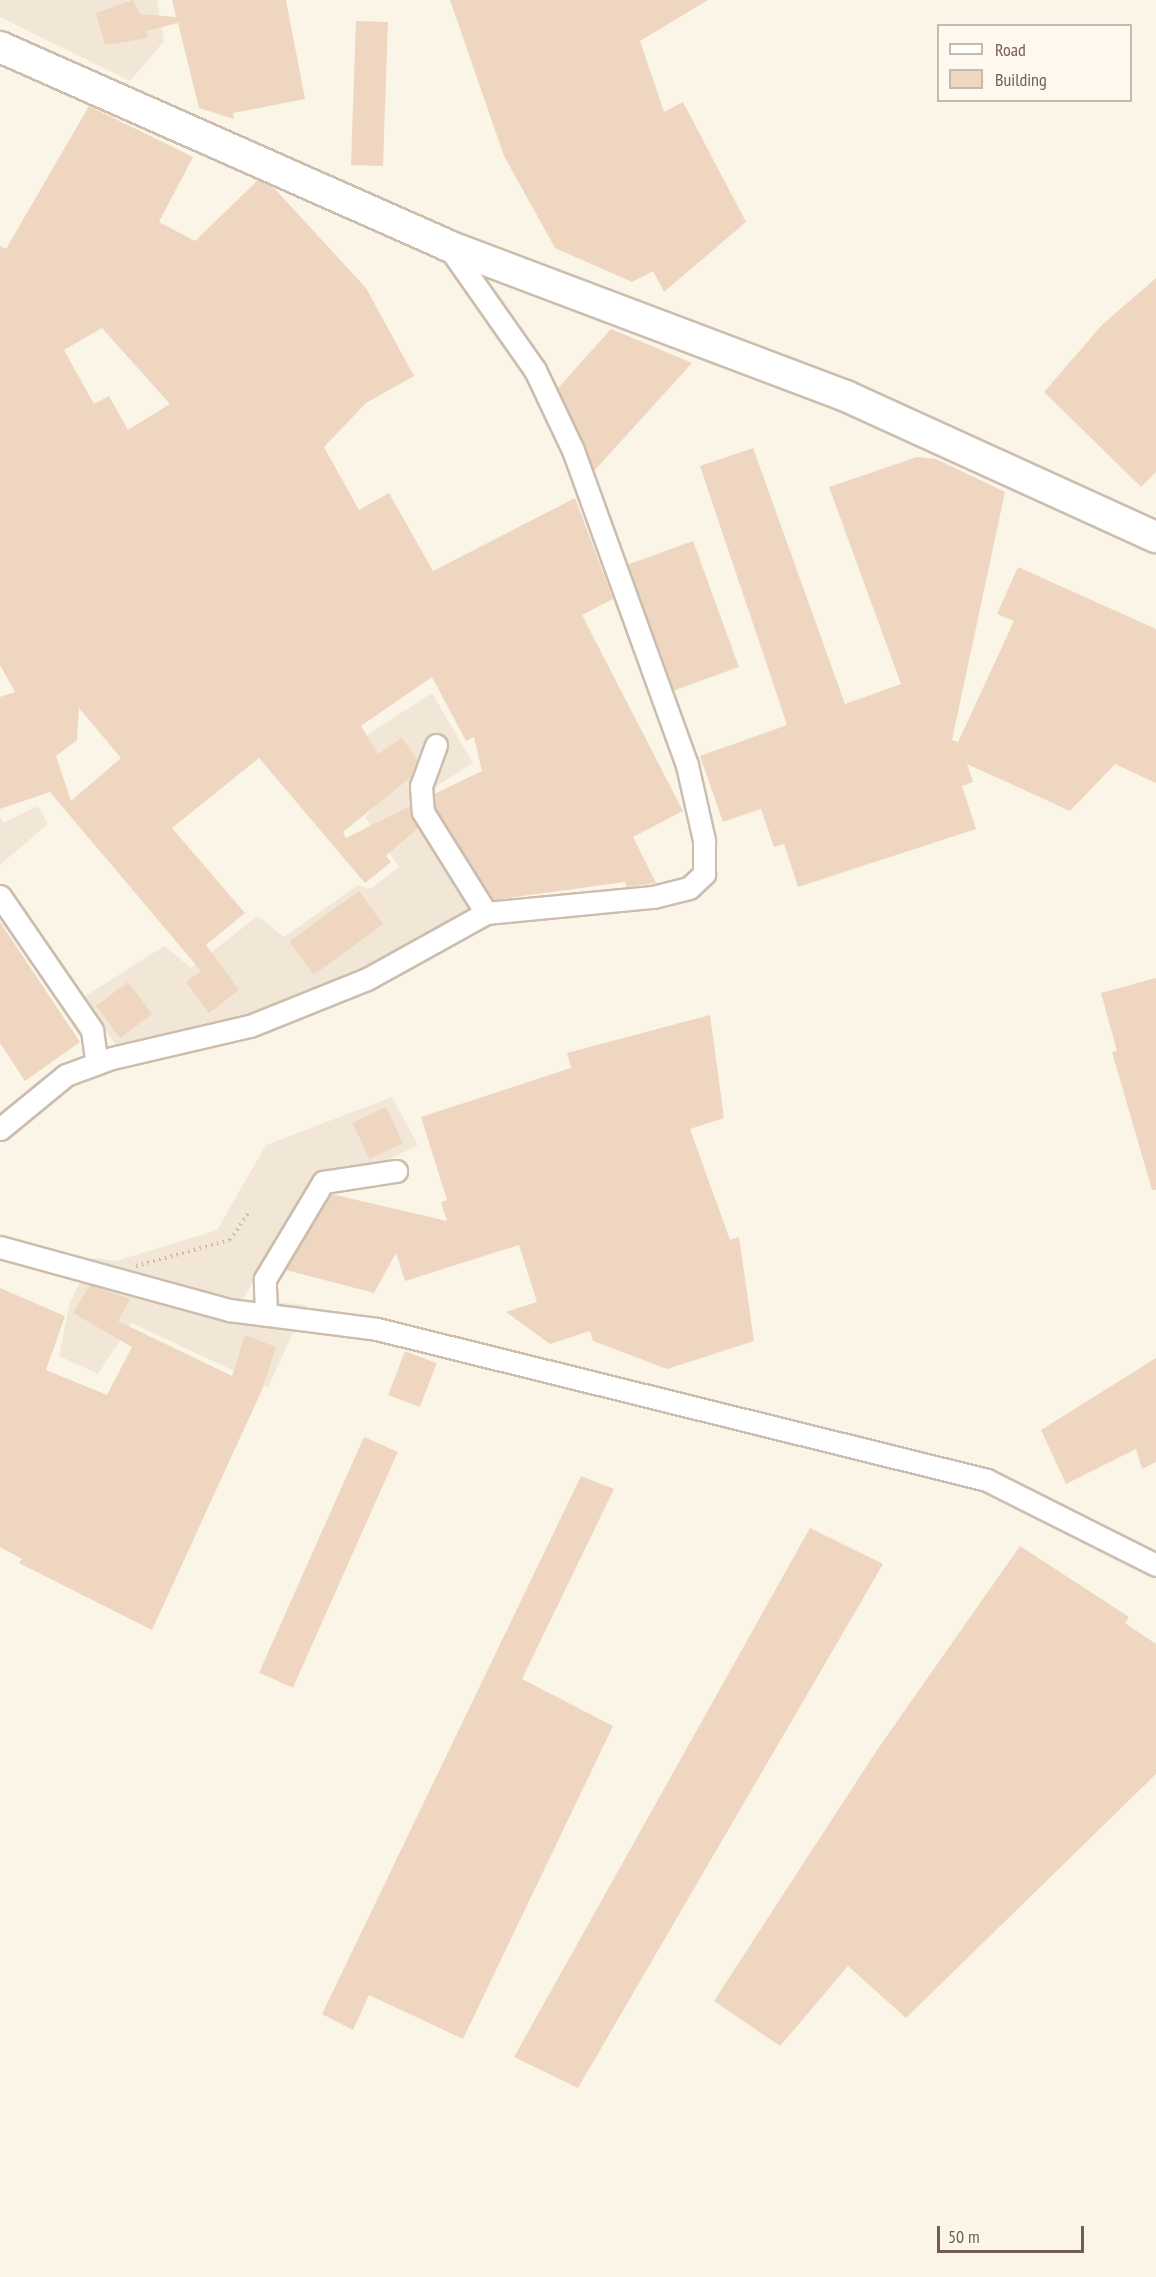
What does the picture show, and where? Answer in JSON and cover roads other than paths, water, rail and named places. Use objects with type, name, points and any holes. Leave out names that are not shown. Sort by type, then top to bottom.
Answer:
[{"type":"street","points":[[0,47],[446,245],[846,396],[1156,537]]},
{"type":"street","points":[[0,1129],[66,1075],[97,1064],[250,1026],[367,979],[486,913],[653,897],[689,888],[704,874],[706,859],[687,765],[572,448],[535,370],[446,245]]},
{"type":"street","points":[[436,745],[421,786],[423,812],[486,913]]},
{"type":"street","points":[[0,896],[92,1030],[97,1064]]},
{"type":"street","points":[[266,1315],[265,1279],[323,1182],[396,1172]]},
{"type":"street","points":[[0,1247],[128,1282],[266,1315],[376,1329],[987,1480],[1156,1565]]}]
